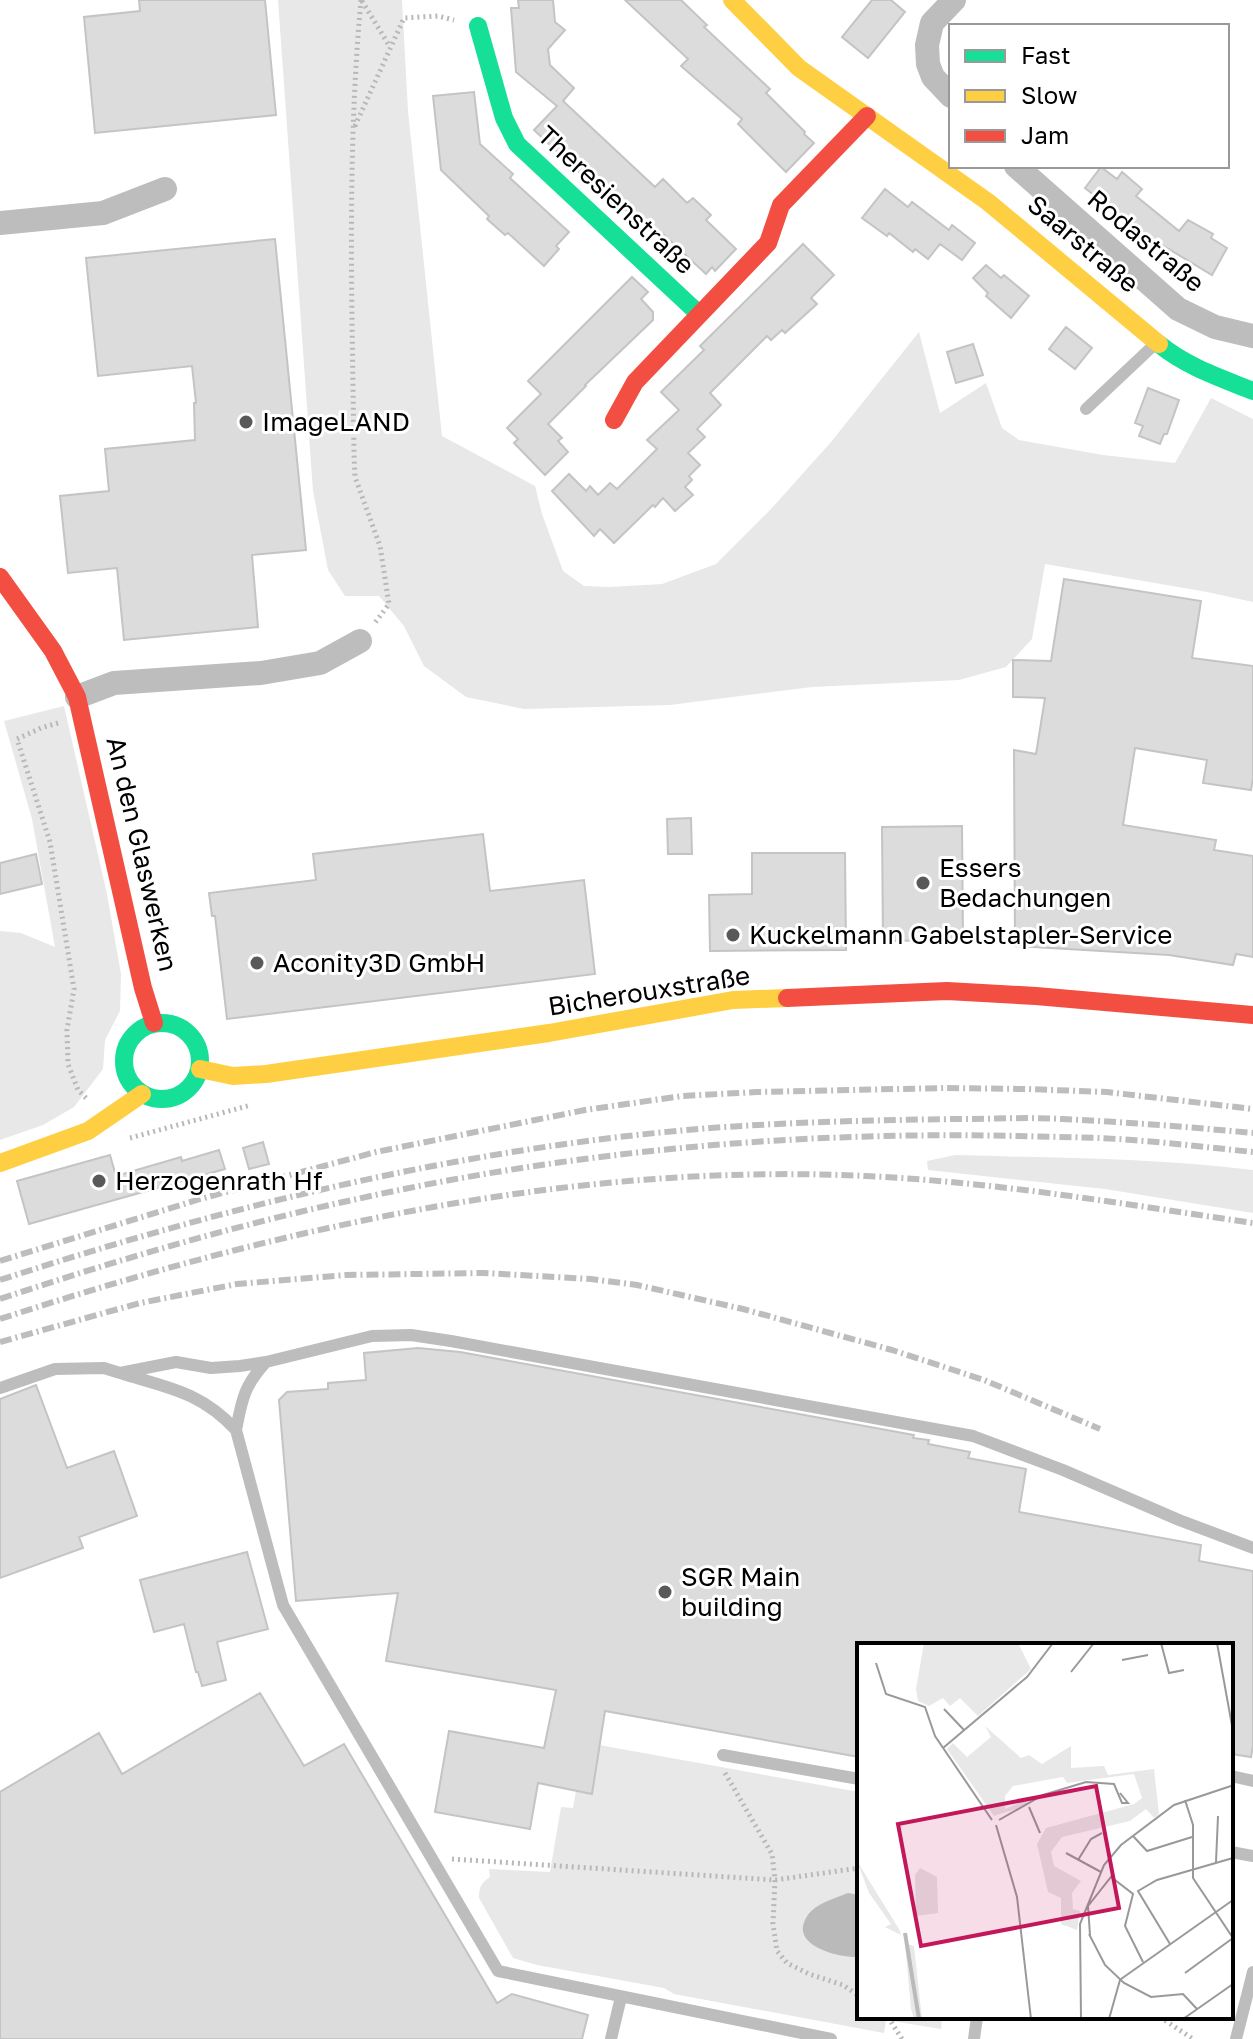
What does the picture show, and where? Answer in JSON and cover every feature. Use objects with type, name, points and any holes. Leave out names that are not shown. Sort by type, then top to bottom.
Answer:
[{"type":"street","name":"Saarstraße","points":[[732,0],[799,68],[988,202],[1171,354],[1192,366],[1247,385]]},
{"type":"street","points":[[949,94],[933,77],[928,64],[927,45],[932,23],[954,0]]},
{"type":"street","name":"Theresienstraße","points":[[478,26],[504,118],[517,144],[699,314]]},
{"type":"street","name":"Theresienstraße","points":[[614,420],[635,382],[768,243],[781,205],[867,116]]},
{"type":"street","name":"Rodastraße","points":[[1018,168],[1178,309],[1215,327],[1253,336]]},
{"type":"street","points":[[0,223],[103,213],[165,189]]},
{"type":"street","name":"An den Glaswerken","points":[[0,577],[59,661],[80,707],[143,988],[154,1023]]},
{"type":"street","points":[[80,707],[114,683],[261,673],[320,663],[360,641]]},
{"type":"street","name":"Bicherouxstraße","points":[[200,1069],[233,1076],[266,1074],[535,1035],[733,1000],[947,991],[1253,1015]]},
{"type":"street","points":[[154,1023],[173,1024],[189,1033],[199,1050],[200,1069],[192,1085],[178,1096],[160,1099],[142,1094],[129,1081],[124,1064],[127,1046],[138,1031],[154,1023]]},
{"type":"street","points":[[0,1163],[88,1131],[142,1094]]},
{"type":"lane","points":[[1086,409],[1157,342]]},
{"type":"lane","points":[[120,1373],[176,1362],[211,1368],[266,1362],[372,1336],[411,1335],[451,1341],[973,1436],[1253,1548]]},
{"type":"lane","points":[[236,1430],[251,1379],[266,1362]]},
{"type":"lane","points":[[0,1388],[55,1369],[104,1368],[190,1394],[221,1413],[236,1430],[283,1605],[498,1971],[831,2039]]},
{"type":"lane","points":[[723,1755],[857,1779]]},
{"type":"lane","points":[[1233,1776],[1253,1781]]},
{"type":"lane","points":[[1233,1852],[1253,1856]]},
{"type":"lane","points":[[1236,2039],[1253,1972]]},
{"type":"lane","points":[[611,2039],[621,1997]]},
{"type":"lane","points":[[974,2039],[977,2019]]},
{"type":"path","points":[[361,0],[390,47]]},
{"type":"path","points":[[360,641],[389,604],[380,546],[355,477],[353,131],[361,0]]},
{"type":"path","points":[[353,131],[404,18],[438,16],[478,26]]},
{"type":"path","points":[[80,707],[17,739],[50,842],[74,989],[67,1030],[68,1064],[78,1090],[128,1139],[263,1102]]},
{"type":"path","points":[[723,1755],[721,1766],[772,1854],[775,1880],[773,1924],[777,1951],[787,1963],[843,1985],[857,1995]]},
{"type":"path","points":[[431,1857],[775,1880],[857,1868]]},
{"type":"path","points":[[889,2019],[902,2039]]},
{"type":"path","points":[[1163,2019],[1193,2039]]},
{"type":"shaded area","points":[[278,0],[402,0],[408,111],[442,436],[535,486],[563,571],[584,586],[662,584],[716,564],[831,442],[919,332],[940,413],[986,383],[1002,428],[1019,440],[1103,455],[1175,463],[1211,398],[1253,419],[1253,602],[1045,564],[1032,639],[1006,667],[959,680],[812,687],[670,705],[524,709],[466,697],[424,666],[404,626],[379,596],[345,596],[328,570],[313,491]]},
{"type":"shaded area","points":[[64,706],[107,894],[121,974],[120,1011],[105,1040],[103,1069],[74,1107],[43,1125],[0,1140],[0,931],[21,933],[55,947],[32,819],[4,721]]},
{"type":"shaded area","points":[[955,1155],[1141,1161],[1253,1170],[1253,1213],[1105,1189],[928,1170],[927,1161]]},
{"type":"shaded area","points":[[599,1745],[857,1792],[857,2019],[942,2019],[941,2029],[886,2020],[884,2033],[674,1994],[664,1988],[513,1958],[479,1898],[480,1888],[490,1877],[489,1869],[550,1872],[561,1807],[573,1808],[576,1791]]},
{"type":"shaded area","points":[[848,1893],[857,1895],[857,1957],[820,1949],[805,1937],[803,1929],[808,1914]]},
{"type":"building","points":[[139,0],[265,0],[276,115],[95,133],[84,17],[140,11]]},
{"type":"building","points":[[518,0],[553,0],[555,22],[565,30],[548,49],[550,65],[574,88],[563,101],[655,187],[663,179],[687,203],[693,198],[711,215],[706,220],[736,249],[715,271],[712,267],[706,274],[662,233],[658,237],[647,230],[612,197],[609,200],[534,130],[557,106],[516,72],[511,8],[519,8]]},
{"type":"building","points":[[625,0],[681,0],[707,25],[704,27],[770,89],[766,93],[814,143],[786,172],[738,124],[742,119],[681,66],[688,59]]},
{"type":"building","points":[[872,0],[891,0],[905,12],[868,58],[842,37]]},
{"type":"building","points":[[474,92],[480,144],[513,174],[510,178],[569,232],[544,266],[508,233],[505,235],[487,219],[489,216],[441,170],[433,96]]},
{"type":"building","points":[[1100,168],[1117,179],[1122,172],[1142,189],[1136,196],[1179,231],[1188,220],[1213,234],[1211,238],[1227,248],[1212,275],[1157,242],[1152,248],[1126,226],[1129,223],[1085,188]]},
{"type":"building","points":[[885,189],[908,207],[912,202],[949,230],[952,225],[975,243],[962,260],[940,244],[928,259],[915,249],[913,252],[889,233],[887,236],[862,218]]},
{"type":"building","name":"ImageLAND","points":[[275,239],[306,550],[252,555],[258,627],[124,640],[117,568],[68,573],[60,496],[109,491],[105,449],[195,440],[196,403],[192,366],[98,376],[86,258]]},
{"type":"building","points":[[803,244],[834,275],[811,298],[817,304],[785,333],[782,330],[771,340],[767,336],[710,393],[721,405],[697,429],[705,437],[688,453],[700,465],[689,476],[692,480],[685,487],[693,495],[675,511],[663,498],[614,543],[600,529],[594,536],[552,491],[569,474],[586,491],[590,486],[598,495],[610,483],[617,489],[657,449],[647,440],[679,410],[661,392],[704,350],[700,346]]},
{"type":"building","points":[[986,265],[1001,278],[1004,275],[1029,296],[1011,318],[986,296],[988,293],[973,278]]},
{"type":"building","points":[[632,277],[648,292],[641,299],[653,312],[653,320],[548,424],[562,438],[558,441],[568,452],[545,475],[514,443],[518,439],[507,428],[541,394],[528,381]]},
{"type":"building","points":[[1066,327],[1092,348],[1075,369],[1049,349]]},
{"type":"building","points":[[973,344],[983,375],[956,383],[947,352]]},
{"type":"building","points":[[1148,388],[1179,400],[1167,434],[1164,434],[1160,444],[1139,436],[1143,426],[1135,423]]},
{"type":"building","points":[[1064,579],[1201,601],[1192,658],[1253,666],[1251,790],[1203,783],[1207,760],[1135,748],[1123,825],[1216,840],[1214,850],[1253,856],[1253,957],[1236,954],[1233,965],[1169,955],[1015,946],[1014,750],[1036,754],[1045,698],[1013,697],[1013,660],[1051,661]]},
{"type":"building","points":[[691,818],[692,854],[668,854],[667,819]]},
{"type":"building","name":"Essers Bedachungen","points":[[962,826],[963,940],[883,941],[882,827]]},
{"type":"building","points":[[483,834],[490,891],[584,880],[595,974],[227,1019],[215,916],[212,916],[209,893],[316,880],[313,854]]},
{"type":"building","points":[[752,853],[845,853],[846,950],[710,951],[709,895],[752,894]]},
{"type":"building","points":[[36,854],[42,884],[0,894],[0,863]]},
{"type":"building","points":[[263,1142],[269,1164],[249,1169],[243,1148]]},
{"type":"building","points":[[219,1150],[225,1169],[29,1224],[17,1181],[110,1155],[116,1176],[181,1157],[182,1161]]},
{"type":"building","points":[[418,1348],[460,1352],[914,1435],[913,1438],[929,1440],[928,1444],[970,1452],[968,1458],[1026,1469],[1019,1512],[1201,1545],[1199,1561],[1253,1571],[1251,1757],[1233,1754],[1233,1643],[857,1643],[857,1757],[605,1711],[592,1794],[538,1783],[530,1829],[435,1812],[449,1731],[544,1748],[556,1690],[386,1661],[398,1593],[296,1601],[279,1400],[287,1392],[328,1389],[328,1383],[366,1380],[364,1353]]},
{"type":"building","points":[[36,1385],[67,1468],[114,1451],[137,1516],[79,1537],[83,1548],[0,1578],[0,1399]]},
{"type":"building","points":[[247,1552],[268,1629],[217,1642],[226,1680],[202,1686],[184,1624],[154,1632],[140,1580]]},
{"type":"building","points":[[260,1693],[304,1766],[344,1744],[497,2003],[512,1994],[588,2015],[582,2039],[0,2039],[0,1792],[99,1733],[122,1774]]},
{"type":"railway","points":[[0,1261],[200,1199],[376,1152],[585,1110],[682,1096],[945,1088],[1026,1089],[1107,1092],[1253,1109]]},
{"type":"railway","points":[[0,1280],[174,1227],[351,1183],[530,1149],[620,1137],[773,1124],[1024,1118],[1253,1133]]},
{"type":"railway","points":[[0,1299],[177,1244],[312,1209],[438,1182],[602,1157],[768,1141],[934,1135],[1103,1138],[1253,1152]]},
{"type":"railway","points":[[0,1319],[212,1256],[319,1230],[427,1208],[536,1191],[645,1180],[756,1174],[915,1179],[1060,1195],[1253,1223]]},
{"type":"railway","points":[[0,1342],[140,1303],[237,1284],[346,1275],[484,1273],[591,1279],[637,1285],[743,1309],[892,1350],[984,1380],[1100,1429]]},
{"type":"traffic: fast","points":[[478,26],[504,118],[517,144],[699,314]]},
{"type":"traffic: fast","points":[[1159,344],[1193,366],[1253,391]]},
{"type":"traffic: fast","points":[[162,1023],[177,1026],[189,1034],[197,1046],[200,1061],[197,1076],[189,1088],[177,1096],[162,1099],[147,1096],[135,1088],[127,1076],[124,1061],[127,1046],[135,1034],[147,1026],[162,1023]]},
{"type":"traffic: slow","points":[[732,0],[799,68],[988,202],[1159,344]]},
{"type":"traffic: slow","points":[[200,1069],[233,1076],[266,1074],[549,1033],[733,1000],[787,998]]},
{"type":"traffic: slow","points":[[0,1163],[88,1131],[142,1094]]},
{"type":"traffic: jam","points":[[614,420],[635,382],[768,243],[781,205],[867,116]]},
{"type":"traffic: jam","points":[[0,577],[53,651],[77,697],[143,988],[154,1023]]},
{"type":"traffic: jam","points":[[787,998],[947,991],[1253,1015]]},
{"type":"place","name":"ImageLAND","points":[[246,422]]},
{"type":"place","name":"Essers Bedachungen","points":[[923,883]]},
{"type":"place","name":"Kuckelmann Gabelstapler-Service","points":[[733,935]]},
{"type":"place","name":"Aconity3D GmbH","points":[[257,963]]},
{"type":"place","name":"Herzogenrath Hf","points":[[99,1181]]},
{"type":"place","name":"SGR Main building","points":[[665,1592]]}]
